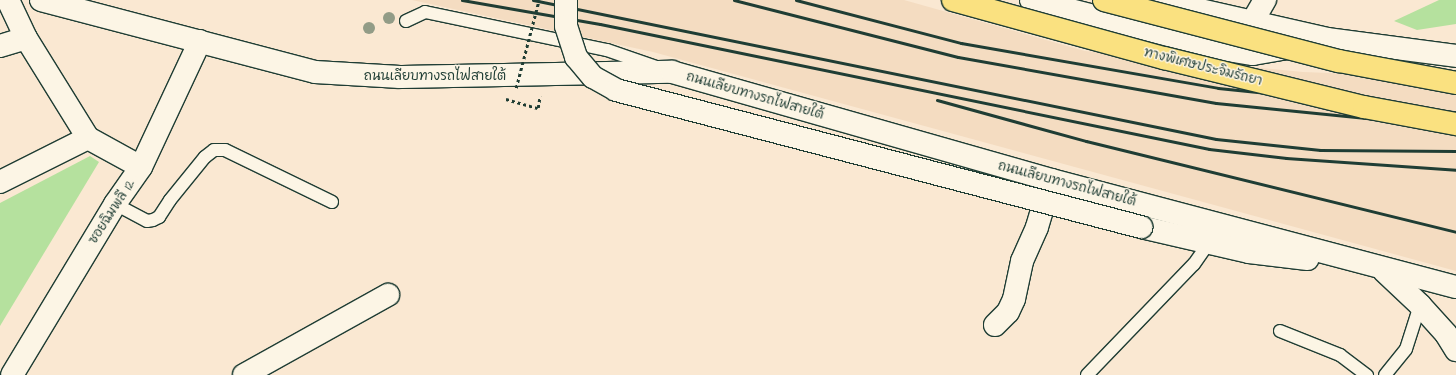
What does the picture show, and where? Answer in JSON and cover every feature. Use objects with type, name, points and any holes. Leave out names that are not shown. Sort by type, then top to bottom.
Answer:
[{"type":"highway","name":"ทางพิเศษประจิมรัถยา","points":[[953,0],[1164,58],[1364,107],[1456,124]]},
{"type":"highway","points":[[1105,10],[1339,61],[1456,83]]},
{"type":"main road","points":[[8,0],[26,38],[88,138],[142,167]]},
{"type":"main road","name":"ถนนเลียบทางรถไฟสายใต้","points":[[41,0],[200,41],[283,65],[315,72],[353,76],[672,72],[1051,180],[1219,223],[1383,270],[1456,287]]},
{"type":"main road","points":[[566,0],[566,26],[576,57],[593,77],[616,90],[1208,244],[1279,256],[1357,263]]},
{"type":"main road","points":[[1032,0],[1105,10],[1198,43],[1253,54],[1274,52],[1327,39]]},
{"type":"main road","points":[[1156,0],[1251,24],[1327,39],[1456,56]]},
{"type":"main road","points":[[1251,24],[1265,0]]},
{"type":"main road","points":[[0,46],[26,38]]},
{"type":"main road","name":"ซอยฉิมพลี 12","points":[[13,375],[115,204],[142,167],[200,41]]},
{"type":"main road","points":[[1409,51],[1456,46]]},
{"type":"main road","points":[[0,182],[88,138]]},
{"type":"main road","points":[[996,325],[1008,312],[1014,299],[1022,261],[1037,227],[1051,180]]},
{"type":"main road","points":[[1383,270],[1420,305],[1446,334],[1456,350]]},
{"type":"main road","points":[[244,375],[388,295]]},
{"type":"lane","points":[[406,21],[425,12],[607,50],[672,72]]},
{"type":"lane","points":[[115,204],[147,221],[159,217],[205,157],[214,150],[225,150],[332,202]]},
{"type":"lane","points":[[1086,375],[1194,264],[1208,244]]},
{"type":"lane","points":[[1385,375],[1406,349],[1420,305]]},
{"type":"lane","points":[[1280,331],[1340,355],[1367,375]]},
{"type":"path","points":[[516,88],[539,0]]},
{"type":"path","points":[[503,97],[538,108]]},
{"type":"shaded area","points":[[412,0],[904,0],[1085,51],[1303,72],[1456,78],[1456,271],[653,52]]},
{"type":"green space","points":[[1439,0],[1456,0],[1456,24],[1417,30],[1394,21]]},
{"type":"green space","points":[[90,156],[99,162],[0,326],[0,203]]},
{"type":"railway","points":[[462,0],[600,24],[1209,149],[1286,158],[1456,170]]},
{"type":"railway","points":[[533,0],[1216,139],[1320,150],[1456,151]]},
{"type":"railway","points":[[734,0],[958,57],[1216,103],[1456,127]]},
{"type":"railway","points":[[796,0],[961,43],[1218,88],[1456,112]]},
{"type":"railway","points":[[937,100],[1086,141],[1456,232]]}]
